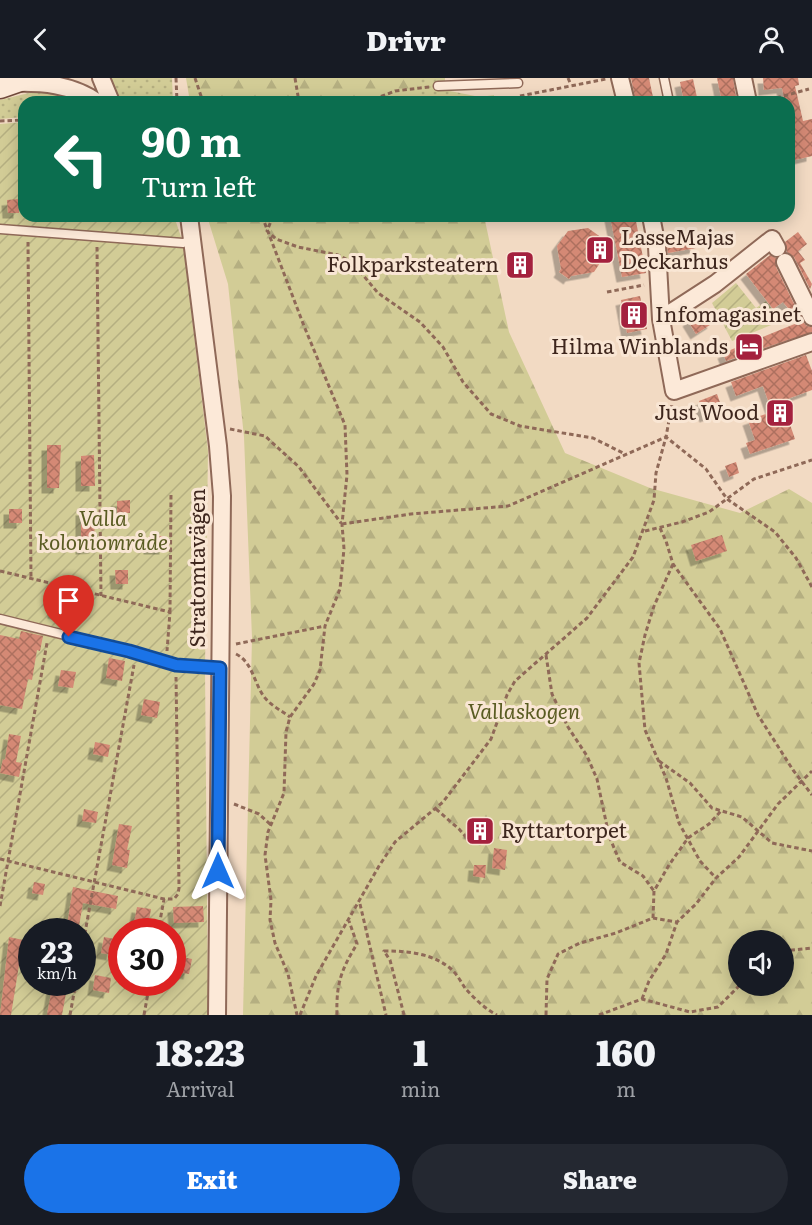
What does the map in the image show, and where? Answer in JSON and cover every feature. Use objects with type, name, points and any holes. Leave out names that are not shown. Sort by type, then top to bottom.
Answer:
[{"type":"street","points":[[101,78],[108,96]]},
{"type":"street","points":[[620,78],[624,96]]},
{"type":"street","points":[[743,78],[747,96]]},
{"type":"street","points":[[10,82],[52,84],[86,96]]},
{"type":"street","points":[[652,222],[657,247],[661,319],[674,391],[812,342]]},
{"type":"street","name":"Stratomtavägen","points":[[189,226],[216,427],[222,496],[217,1015]]},
{"type":"street","points":[[661,319],[715,284],[778,250],[812,317]]},
{"type":"lane","points":[[664,78],[668,96]]},
{"type":"lane","points":[[438,86],[518,83]]},
{"type":"lane","points":[[0,229],[183,243],[189,226]]},
{"type":"lane","points":[[0,619],[129,651],[167,663],[220,668]]},
{"type":"path","points":[[176,78],[177,96]]},
{"type":"path","points":[[195,78],[201,96]]},
{"type":"path","points":[[295,78],[298,96]]},
{"type":"path","points":[[568,78],[571,85]]},
{"type":"path","points":[[520,96],[612,78]]},
{"type":"path","points":[[384,96],[395,92],[438,86]]},
{"type":"path","points":[[783,96],[809,89]]},
{"type":"path","points":[[0,121],[18,120]]},
{"type":"path","points":[[264,222],[345,425],[347,475],[342,524],[344,549],[340,589],[325,626],[321,670],[314,684],[290,717],[286,732],[284,793],[271,825],[265,855],[271,900],[270,920],[275,943],[288,974],[299,1015]]},
{"type":"path","points":[[267,231],[271,222]]},
{"type":"path","points":[[267,231],[276,239],[298,247],[338,255],[352,262],[378,293],[420,322],[443,347],[464,382],[491,414],[520,426],[593,438],[626,454]]},
{"type":"path","points":[[28,232],[31,579]]},
{"type":"path","points":[[97,237],[100,596]]},
{"type":"path","points":[[607,292],[660,282]]},
{"type":"path","points":[[299,1015],[316,976],[395,842],[443,802],[491,739],[507,695],[515,681],[587,618],[633,557],[654,500],[656,473],[666,437],[674,391]]},
{"type":"path","points":[[216,427],[265,436],[299,467],[342,524]]},
{"type":"path","points":[[342,524],[411,514],[508,506],[666,437]]},
{"type":"path","points":[[666,437],[706,469],[727,499],[775,532],[796,558],[812,588]]},
{"type":"path","points":[[644,532],[709,512],[754,478],[812,460]]},
{"type":"path","points":[[167,663],[171,493]]},
{"type":"path","points":[[660,528],[673,564],[720,629],[758,715],[777,747],[812,795]]},
{"type":"path","points":[[673,564],[654,606],[639,663],[645,730],[666,778],[679,823],[700,861],[716,878]]},
{"type":"path","points":[[0,571],[170,612]]},
{"type":"path","points":[[220,646],[325,626]]},
{"type":"path","points":[[0,906],[49,632]]},
{"type":"path","points":[[220,646],[241,657],[252,670],[265,698],[290,717]]},
{"type":"path","points":[[88,918],[136,654]]},
{"type":"path","points":[[546,654],[552,694],[568,727],[587,756],[597,779],[609,836],[620,862],[644,876],[654,891]]},
{"type":"path","points":[[0,859],[164,899],[174,899],[179,888],[176,665]]},
{"type":"path","points":[[657,760],[690,783],[712,808],[742,817],[772,843],[812,851]]},
{"type":"path","points":[[642,999],[666,954],[677,922],[696,904],[716,878],[739,857],[778,804],[812,771]]},
{"type":"path","points":[[219,799],[244,806],[259,814],[271,825]]},
{"type":"path","points":[[436,809],[473,845]]},
{"type":"path","points":[[653,918],[654,891],[687,838],[709,824],[720,811]]},
{"type":"path","points":[[161,918],[164,899]]},
{"type":"path","points":[[360,902],[386,1015]]},
{"type":"path","points":[[546,1015],[547,979],[558,954],[580,943],[616,933],[653,918],[677,922]]},
{"type":"path","points":[[337,1015],[336,998],[343,966],[357,944],[349,920]]},
{"type":"path","points":[[794,950],[812,948]]},
{"type":"path","points":[[404,1015],[390,960],[384,951],[405,951],[432,957],[452,970],[468,991],[489,1011],[497,1015]]},
{"type":"path","points":[[70,1015],[73,996]]},
{"type":"path","points":[[144,1015],[147,996]]},
{"type":"path","points":[[599,1015],[618,1006],[642,999],[690,1012],[718,1007],[729,996]]},
{"type":"green space","points":[[109,78],[172,78],[173,96],[116,96]]},
{"type":"green space","points":[[186,78],[445,78],[445,90],[475,96],[189,96]]},
{"type":"green space","points":[[190,78],[416,78],[419,96],[194,96]]},
{"type":"green space","points":[[33,92],[68,96],[18,96],[18,118],[0,119],[0,100]]},
{"type":"green space","name":"Valla koloniområde","points":[[18,122],[18,222],[176,222],[183,243],[208,451],[205,668],[208,1015],[0,1015],[0,124]]},
{"type":"green space","name":"Vallaskogen","points":[[209,222],[485,222],[509,332],[565,453],[650,488],[740,513],[789,489],[812,503],[812,1015],[243,1015],[252,638],[244,437],[228,284]]},
{"type":"green space","points":[[736,283],[756,308],[766,301],[781,321],[732,341],[712,303]]},
{"type":"building","points":[[631,78],[649,78],[653,96],[635,96]]},
{"type":"building","points":[[717,78],[733,78],[736,96],[721,96]]},
{"type":"building","points":[[763,78],[798,78],[799,85],[795,86],[803,121],[812,119],[812,156],[795,160],[795,96],[784,96],[782,88],[764,90]]},
{"type":"building","points":[[693,79],[697,96],[683,96],[680,82]]},
{"type":"building","points":[[18,199],[18,213],[8,213],[7,200]]},
{"type":"building","points":[[611,222],[636,222],[646,273],[622,277]]},
{"type":"building","points":[[588,228],[612,245],[594,272],[571,276],[569,279],[559,272],[561,269],[557,246],[568,231]]},
{"type":"building","points":[[798,232],[807,244],[798,251],[805,260],[800,263],[812,284],[810,289],[794,257],[787,252],[785,242]]},
{"type":"building","points":[[694,235],[696,248],[668,253],[666,240]]},
{"type":"building","points":[[770,255],[776,258],[776,267],[798,312],[788,308],[783,302],[773,309],[746,274]]},
{"type":"building","name":"Infomagasinet","points":[[640,296],[647,329],[627,333],[621,300]]},
{"type":"building","points":[[705,310],[713,323],[696,334],[688,321]]},
{"type":"building","points":[[802,321],[812,327],[812,332],[726,361],[723,353]]},
{"type":"building","points":[[806,355],[812,371],[812,390],[782,401],[795,439],[750,454],[746,443],[755,440],[748,420],[772,412],[763,386],[736,396],[731,382]]},
{"type":"building","points":[[717,394],[723,411],[705,417],[699,401]]},
{"type":"building","points":[[47,445],[61,445],[59,488],[47,488]]},
{"type":"building","points":[[94,455],[95,486],[81,486],[81,456]]},
{"type":"building","points":[[736,462],[739,473],[729,477],[725,466]]},
{"type":"building","points":[[130,500],[130,513],[117,513],[117,501]]},
{"type":"building","points":[[9,509],[22,509],[22,523],[9,523]]},
{"type":"building","points":[[81,510],[94,510],[95,548],[81,549]]},
{"type":"building","points":[[722,535],[727,551],[696,561],[691,545]]},
{"type":"building","points":[[149,536],[164,536],[165,549],[149,549]]},
{"type":"building","points":[[115,570],[128,570],[128,584],[116,584]]},
{"type":"building","points":[[56,598],[70,601],[67,616],[53,613]]},
{"type":"building","points":[[21,631],[43,636],[40,651],[37,650],[32,680],[28,679],[22,709],[0,705],[0,635],[19,639]]},
{"type":"building","points":[[109,658],[125,661],[122,681],[106,678]]},
{"type":"building","points":[[61,670],[76,672],[73,688],[58,686]]},
{"type":"building","points":[[144,699],[160,702],[157,718],[141,715]]},
{"type":"building","points":[[9,734],[21,736],[16,762],[22,763],[19,777],[0,773],[3,759],[5,760]]},
{"type":"building","points":[[95,742],[110,745],[108,757],[93,754]]},
{"type":"building","points":[[84,809],[98,812],[96,823],[82,821]]},
{"type":"building","name":"Ryttartorpet","points":[[474,822],[491,829],[486,840],[468,833]]},
{"type":"building","points":[[119,824],[132,826],[127,850],[130,850],[127,868],[112,865]]},
{"type":"building","points":[[494,848],[507,850],[505,870],[492,868]]},
{"type":"building","points":[[474,865],[486,865],[485,878],[473,876]]},
{"type":"building","points":[[34,882],[45,884],[43,895],[32,893]]},
{"type":"building","points":[[73,887],[118,896],[116,909],[83,903],[80,918],[68,918]]},
{"type":"building","points":[[203,906],[204,922],[186,923],[186,918],[174,918],[173,907]]},
{"type":"building","points":[[137,907],[151,909],[149,918],[135,918]]},
{"type":"building","points":[[9,937],[18,939],[18,971],[11,1015],[0,1015]]},
{"type":"building","points":[[104,937],[108,938],[108,954],[101,953]]},
{"type":"building","points":[[186,958],[192,959],[189,974],[186,973]]},
{"type":"building","points":[[96,975],[108,977],[108,993],[96,991]]},
{"type":"building","points":[[50,996],[65,996],[62,1015],[47,1015]]},
{"type":"place","name":"LasseMajas Deckarhus","points":[[600,250]]},
{"type":"place","name":"Folkparksteatern","points":[[520,265]]},
{"type":"place","name":"Infomagasinet","points":[[634,315]]},
{"type":"place","name":"Hilma Winblands","points":[[749,347]]},
{"type":"place","name":"Just Wood","points":[[780,413]]},
{"type":"place","name":"Ryttartorpet","points":[[480,831]]},
{"type":"route","points":[[69,637],[176,665],[220,668],[218,871]]}]
